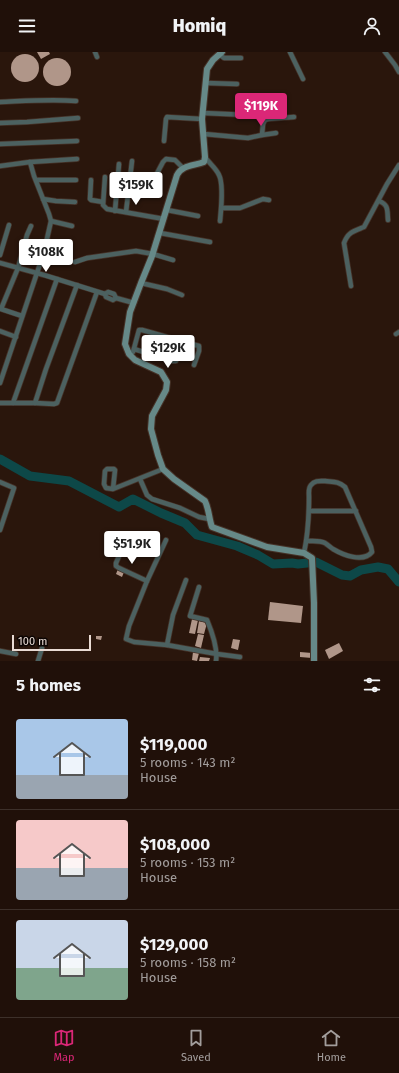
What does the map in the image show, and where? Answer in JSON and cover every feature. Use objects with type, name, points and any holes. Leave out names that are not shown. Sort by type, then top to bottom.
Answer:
[{"type":"street","points":[[290,52],[303,79]]},
{"type":"street","points":[[385,52],[399,72]]},
{"type":"street","points":[[241,58],[224,58],[221,53],[213,60],[207,69],[202,116],[204,134],[204,162],[183,168],[176,175],[160,234],[130,312],[125,344],[129,354],[135,360],[161,372],[167,382],[166,390],[152,416],[151,429],[158,455],[163,469],[174,479],[205,501],[212,527],[267,547],[304,553],[312,561],[314,661]]},
{"type":"street","points":[[206,83],[237,84]]},
{"type":"street","points":[[0,102],[54,100],[76,101]]},
{"type":"street","points":[[164,141],[167,117],[248,115]]},
{"type":"street","points":[[262,135],[265,120],[294,117]]},
{"type":"street","points":[[0,124],[78,118]]},
{"type":"street","points":[[204,134],[248,138],[276,134]]},
{"type":"street","points":[[0,144],[77,141]]},
{"type":"street","points":[[205,157],[219,176],[222,208],[220,221]]},
{"type":"street","points":[[0,166],[30,162],[77,159]]},
{"type":"street","points":[[154,179],[166,159],[176,160],[183,168]]},
{"type":"street","points":[[126,212],[132,161]]},
{"type":"street","points":[[0,383],[37,274],[47,241],[51,221],[30,162]]},
{"type":"street","points":[[115,211],[119,164]]},
{"type":"street","points":[[351,286],[344,243],[347,236],[353,231],[364,227],[399,165]]},
{"type":"street","points":[[105,177],[104,208],[110,211],[126,212],[164,219]]},
{"type":"street","points":[[36,180],[76,180]]},
{"type":"street","points":[[91,180],[90,199],[103,202]]},
{"type":"street","points":[[222,208],[240,208],[263,199],[268,200]]},
{"type":"street","points":[[43,200],[75,202]]},
{"type":"street","points":[[379,200],[386,206],[388,220]]},
{"type":"street","points":[[167,210],[198,216]]},
{"type":"street","points":[[51,221],[72,226]]},
{"type":"street","points":[[0,255],[9,224]]},
{"type":"street","points":[[22,316],[1,309],[18,268],[31,226]]},
{"type":"street","points":[[160,234],[210,242]]},
{"type":"street","points":[[47,241],[60,245]]},
{"type":"street","points":[[75,262],[88,258],[136,251],[173,260]]},
{"type":"street","points":[[0,263],[97,292],[105,294],[108,292],[114,294],[116,298],[134,303]]},
{"type":"street","points":[[13,403],[57,279]]},
{"type":"street","points":[[141,283],[182,294]]},
{"type":"street","points":[[35,403],[77,285]]},
{"type":"street","points":[[0,403],[57,403],[97,292]]},
{"type":"street","points":[[129,354],[133,352],[139,330],[142,330],[199,346],[199,351],[194,366]]},
{"type":"street","points":[[0,331],[16,337]]},
{"type":"street","points":[[134,349],[176,361],[181,342]]},
{"type":"street","points":[[113,489],[163,469]]},
{"type":"street","points":[[140,479],[147,495],[152,499],[180,508],[199,517],[209,519]]},
{"type":"street","points":[[304,553],[309,511],[309,488],[311,484],[316,481],[341,483],[345,487],[356,511],[372,552],[370,555],[364,557],[353,557],[344,555],[325,543],[316,541],[306,542]]},
{"type":"street","points":[[0,482],[14,488],[0,530]]},
{"type":"street","points":[[309,511],[356,511]]},
{"type":"street","points":[[166,540],[147,581],[129,626],[126,640],[167,645],[217,654],[240,656]]},
{"type":"street","points":[[123,548],[116,566],[147,581]]},
{"type":"street","points":[[167,645],[173,616],[186,580]]},
{"type":"street","points":[[199,587],[190,616],[207,620],[217,654],[216,661]]},
{"type":"street","points":[[38,661],[42,648]]},
{"type":"street","points":[[0,651],[16,654]]},
{"type":"building","points":[[37,52],[49,52],[50,54],[41,59]]},
{"type":"building","points":[[25,54],[35,58],[39,68],[35,78],[25,82],[15,78],[11,68],[15,58]]},
{"type":"building","points":[[57,58],[67,62],[71,72],[67,82],[57,86],[47,82],[43,72],[47,62]]},
{"type":"building","points":[[128,531],[134,533],[128,548],[122,545]]},
{"type":"building","points":[[118,569],[124,572],[122,577],[116,574]]},
{"type":"building","points":[[270,602],[303,606],[301,623],[268,620]]},
{"type":"building","points":[[192,619],[198,620],[195,634],[189,633]]},
{"type":"building","points":[[199,621],[207,623],[204,634],[197,633]]},
{"type":"building","points":[[198,634],[204,635],[201,648],[195,646]]},
{"type":"building","points":[[96,636],[102,636],[101,640],[96,639]]},
{"type":"building","points":[[233,639],[240,640],[238,650],[231,648]]},
{"type":"building","points":[[339,643],[343,651],[329,659],[325,650]]},
{"type":"building","points":[[193,652],[199,653],[197,661],[192,660]]},
{"type":"building","points":[[300,652],[312,653],[312,658],[300,657]]},
{"type":"building","points":[[200,657],[210,658],[209,661],[199,661]]},
{"type":"waterway","points":[[0,459],[30,476],[69,481],[119,507],[133,499],[185,523],[197,535],[237,546],[258,555],[273,564],[316,562],[342,575],[350,576],[361,570],[378,567],[388,569],[399,582]]}]
